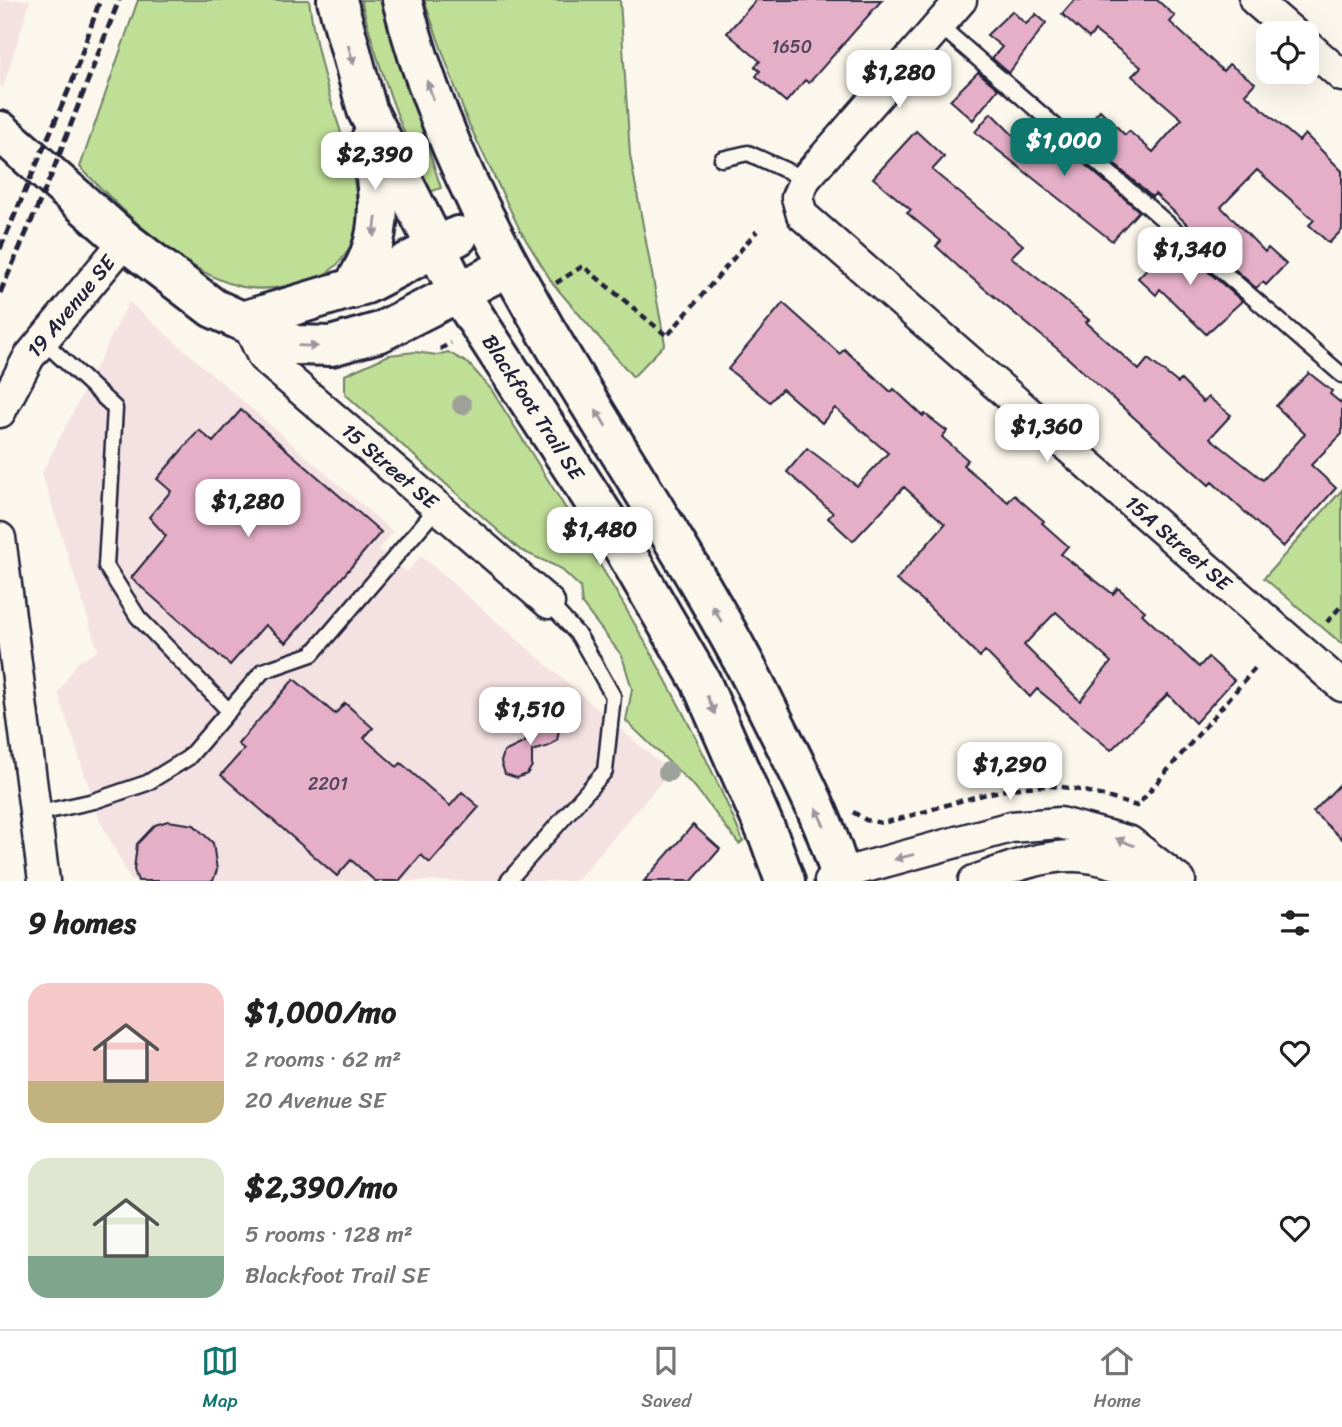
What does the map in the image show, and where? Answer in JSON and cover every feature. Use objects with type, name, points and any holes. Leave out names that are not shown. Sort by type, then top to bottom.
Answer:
[{"type":"main road","name":"Blackfoot Trail SE","points":[[337,0],[367,110],[459,293],[611,527],[701,682],[771,842],[785,881]]},
{"type":"main road","points":[[402,0],[432,97],[484,221],[508,267],[654,505],[743,657],[823,823],[837,879]]},
{"type":"main road","points":[[352,289],[370,254],[377,225],[377,185],[367,110]]},
{"type":"main road","points":[[0,131],[125,242],[213,308],[246,320],[295,345],[331,346],[380,332],[508,267]]},
{"type":"main road","points":[[246,320],[352,289],[437,248],[484,221]]},
{"type":"street","points":[[801,193],[961,0]]},
{"type":"street","points":[[1255,0],[1279,21]]},
{"type":"street","points":[[1319,55],[1342,75]]},
{"type":"street","name":"15A Street SE","points":[[801,193],[808,223],[1342,686]]},
{"type":"street","name":"19 Avenue SE","points":[[0,412],[29,357],[125,242]]},
{"type":"street","name":"15 Street SE","points":[[246,320],[263,357],[549,603]]},
{"type":"street","points":[[0,538],[44,881]]},
{"type":"street","points":[[837,879],[1011,827],[1060,823],[1130,842],[1180,881]]},
{"type":"street","points":[[974,881],[1022,863],[1075,856],[1125,866],[1165,881]]},
{"type":"lane","points":[[939,25],[1342,375]]},
{"type":"lane","points":[[722,159],[748,153],[801,193]]},
{"type":"lane","points":[[43,341],[115,408],[106,566],[138,617],[229,711]]},
{"type":"lane","points":[[35,814],[94,801],[147,783],[188,758],[264,671],[312,654],[438,507]]},
{"type":"lane","points":[[508,881],[605,771],[613,696],[579,636],[549,603]]},
{"type":"path","points":[[549,287],[583,266],[667,336],[757,231]]},
{"type":"path","points":[[1327,622],[1342,605]]},
{"type":"path","points":[[849,814],[855,812],[865,822],[882,823],[1010,789],[1047,786],[1073,789],[1137,806],[1257,666]]},
{"type":"shaded area","points":[[0,0],[30,0],[3,88],[0,85]]},
{"type":"shaded area","points":[[129,302],[393,532],[379,549],[407,572],[421,556],[670,772],[576,881],[131,881],[99,818],[58,693],[77,663],[98,651],[42,473]]},
{"type":"green space","points":[[138,0],[309,0],[320,59],[352,170],[357,202],[354,238],[345,255],[332,269],[304,282],[265,289],[235,285],[214,277],[193,266],[152,236],[80,167]]},
{"type":"green space","points":[[361,0],[380,0],[441,188],[430,192],[409,145],[383,74]]},
{"type":"green space","points":[[424,0],[620,0],[630,155],[665,344],[633,377],[553,284],[520,230],[467,120]]},
{"type":"green space","points":[[415,352],[437,355],[448,352],[469,364],[491,389],[594,554],[659,667],[717,782],[743,841],[739,844],[695,787],[626,721],[632,689],[622,656],[582,604],[580,587],[560,568],[520,550],[345,394],[345,375],[389,355]]},
{"type":"green space","points":[[1342,490],[1342,644],[1264,578]]},
{"type":"building","points":[[756,0],[882,0],[809,83],[805,80],[786,102],[756,76],[760,71],[755,67],[760,61],[727,33]]},
{"type":"building","points":[[1074,0],[1157,0],[1175,16],[1170,22],[1223,71],[1229,64],[1255,83],[1245,94],[1299,141],[1305,134],[1342,171],[1342,230],[1329,243],[1309,225],[1314,220],[1257,170],[1221,207],[1265,252],[1268,248],[1286,264],[1266,285],[1263,282],[1256,288],[1187,227],[1188,225],[1155,194],[1152,197],[1079,133],[1100,110],[1125,135],[1129,131],[1153,152],[1182,119],[1132,76],[1141,67],[1095,31],[1089,38],[1062,14]]},
{"type":"building","points":[[1012,11],[1026,24],[1036,14],[1046,23],[1009,73],[992,58],[1002,47],[987,35]]},
{"type":"building","points":[[978,72],[998,89],[973,120],[950,100]]},
{"type":"building","points":[[991,113],[1025,147],[1037,134],[1060,154],[1066,148],[1139,211],[1112,241],[975,132]]},
{"type":"building","points":[[916,131],[944,157],[932,170],[1023,245],[1011,257],[1089,320],[1086,322],[1139,370],[1148,359],[1178,383],[1181,380],[1203,402],[1208,397],[1231,415],[1210,438],[1263,480],[1305,434],[1276,406],[1309,373],[1332,391],[1330,394],[1342,404],[1342,434],[1311,465],[1336,488],[1283,547],[1212,482],[1209,485],[1060,351],[962,270],[936,246],[941,241],[907,213],[911,210],[873,178]]},
{"type":"building","points":[[1173,241],[1242,301],[1206,334],[1160,289],[1156,295],[1138,278]]},
{"type":"building","points":[[783,303],[840,354],[844,349],[891,392],[894,389],[923,416],[925,414],[947,431],[942,437],[968,460],[963,465],[1008,502],[1014,495],[1044,521],[1042,523],[1068,546],[1061,554],[1113,594],[1118,588],[1145,611],[1142,614],[1199,667],[1208,657],[1234,680],[1195,723],[1168,694],[1111,750],[1037,689],[1030,697],[985,651],[980,657],[922,600],[896,580],[945,524],[904,487],[853,541],[828,518],[833,513],[787,472],[807,448],[857,486],[888,453],[835,408],[822,423],[782,389],[770,402],[728,369]],"holes":[[[1056,612],[1111,662],[1080,701],[1024,645]]]},
{"type":"building","points":[[241,410],[381,532],[286,643],[265,625],[230,665],[131,578],[166,536],[149,517],[171,491],[157,479],[199,430],[213,442]]},
{"type":"building","points":[[294,679],[335,714],[345,703],[373,728],[364,738],[397,767],[401,763],[450,806],[462,792],[479,807],[430,863],[421,855],[399,881],[375,881],[351,860],[337,876],[221,775],[244,749],[238,744]]},
{"type":"building","points":[[540,716],[555,721],[559,730],[557,740],[549,746],[532,751],[532,766],[527,774],[517,778],[505,774],[501,762],[504,752],[525,742],[531,722]]},
{"type":"building","points":[[1342,782],[1342,839],[1313,812]]},
{"type":"building","points":[[168,821],[194,825],[213,843],[217,870],[213,881],[138,881],[134,870],[137,844],[155,825]]},
{"type":"building","points":[[693,825],[720,849],[692,881],[644,881]]},
{"type":"railway","points":[[0,249],[72,82],[100,0]]},
{"type":"railway","points":[[0,293],[51,176],[119,0]]}]
